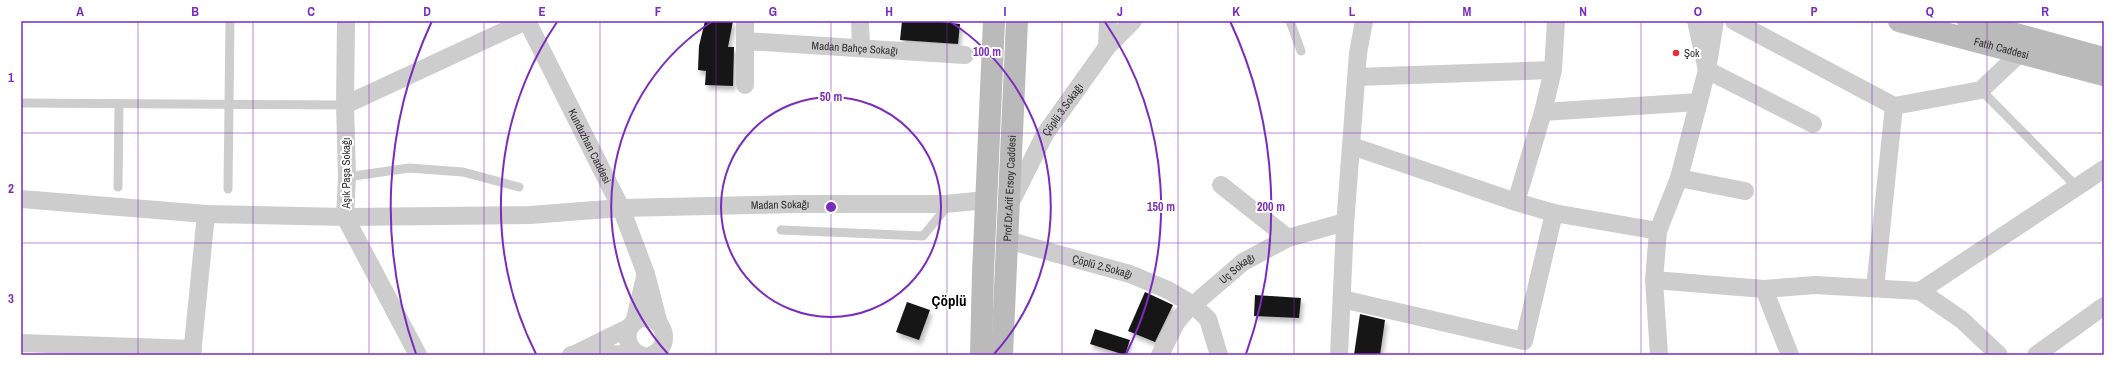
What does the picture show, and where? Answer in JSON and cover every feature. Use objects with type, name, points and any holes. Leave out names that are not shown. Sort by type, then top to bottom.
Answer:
[{"type":"street","name":"Aşık Paşa Sokağı","points":[[346,21],[345,105],[347,177],[345,218],[418,355]]},
{"type":"street","points":[[345,105],[526,21]]},
{"type":"street","name":"Kunduzhan Caddesi","points":[[526,21],[621,208],[646,274],[659,324]]},
{"type":"street","points":[[745,21],[745,85]]},
{"type":"street","points":[[860,21],[861,48]]},
{"type":"street","name":"Prof.Dr.Arif Ersoy Caddesi","points":[[981,355],[994,21]]},
{"type":"street","name":"Prof.Dr.Arif Ersoy Caddesi","points":[[1002,355],[1016,21]]},
{"type":"street","points":[[1107,47],[1108,21]]},
{"type":"street","name":"Çöplü 3.Sokağı","points":[[1008,208],[1046,134],[1107,47],[1133,21]]},
{"type":"street","points":[[1339,355],[1345,222],[1358,54],[1364,21]]},
{"type":"street","points":[[1516,202],[1543,112],[1552,70],[1556,21]]},
{"type":"street","points":[[1696,21],[1707,70]]},
{"type":"street","points":[[1659,355],[1654,280],[1658,230],[1679,178],[1707,70],[1715,21]]},
{"type":"street","points":[[1734,21],[1894,106],[1981,90],[2020,52]]},
{"type":"street","name":"Fatih Caddesi","points":[[1899,21],[2104,75]]},
{"type":"street","name":"Fatih Caddesi","points":[[1968,21],[2104,58]]},
{"type":"street","name":"Madan Bahçe Sokağı","points":[[745,41],[965,55]]},
{"type":"street","points":[[1357,77],[1552,70]]},
{"type":"street","points":[[1707,70],[1813,124]]},
{"type":"street","points":[[1543,112],[1698,102]]},
{"type":"street","points":[[1875,288],[1894,106]]},
{"type":"street","points":[[1352,146],[1516,202],[1554,213],[1658,230]]},
{"type":"street","points":[[1920,291],[2104,169]]},
{"type":"street","points":[[1679,178],[1744,191]]},
{"type":"street","points":[[1221,185],[1288,238]]},
{"type":"street","name":"Madan Sokağı","points":[[21,199],[206,214],[345,218],[530,215],[621,208],[800,204],[945,204],[986,200]]},
{"type":"street","points":[[1342,299],[1524,341],[1554,213]]},
{"type":"street","points":[[21,343],[192,352],[206,214]]},
{"type":"street","name":"Uç Sokağı","points":[[1160,355],[1176,323],[1193,305],[1243,262],[1288,238],[1345,222]]},
{"type":"street","name":"Çöplü 2.Sokağı","points":[[1007,240],[1130,274],[1168,290],[1193,305],[1208,319],[1219,355]]},
{"type":"street","points":[[643,355],[629,345],[627,339],[646,274]]},
{"type":"street","points":[[1654,280],[1764,289],[1815,285],[1920,291],[1962,320],[1999,355]]},
{"type":"street","points":[[1764,289],[1790,355]]},
{"type":"street","points":[[2036,355],[2104,306]]},
{"type":"street","points":[[645,318],[651,319],[659,324],[664,332],[663,345],[659,350],[643,355],[572,355],[645,318]]},
{"type":"lane","points":[[228,189],[230,21]]},
{"type":"lane","points":[[1290,21],[1302,51]]},
{"type":"lane","points":[[1981,90],[2077,187]]},
{"type":"lane","points":[[21,103],[345,105]]},
{"type":"lane","points":[[118,187],[119,104]]},
{"type":"lane","points":[[347,177],[409,168],[463,172],[519,187]]},
{"type":"lane","points":[[780,230],[923,236],[942,213],[945,204]]},
{"type":"building","points":[[705,21],[733,21],[728,47],[734,47],[733,86],[705,85],[706,71],[698,70],[699,46]]},
{"type":"building","points":[[902,21],[933,21],[960,24],[958,44],[900,40]]},
{"type":"building","points":[[1145,292],[1173,305],[1155,342],[1128,331]]},
{"type":"building","points":[[1255,295],[1301,298],[1299,318],[1254,316]]},
{"type":"building","points":[[907,302],[930,310],[919,340],[896,332]]},
{"type":"building","points":[[1360,314],[1385,320],[1380,355],[1354,355]]},
{"type":"building","points":[[1095,329],[1130,340],[1125,355],[1090,344]]},
{"type":"place","name":"Şok","points":[[1676,53]]},
{"type":"district","name":"Çöplü","points":[[949,300]]}]
